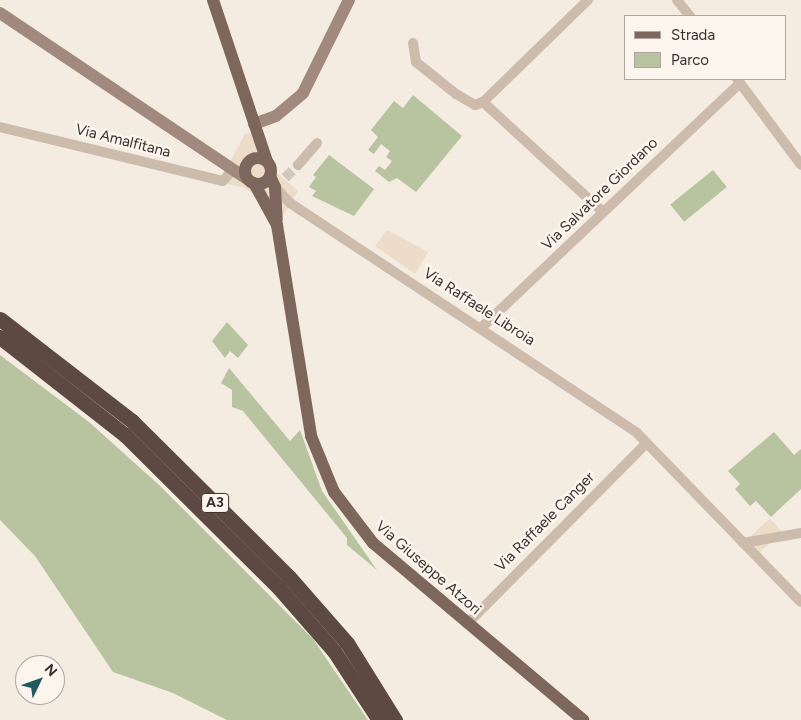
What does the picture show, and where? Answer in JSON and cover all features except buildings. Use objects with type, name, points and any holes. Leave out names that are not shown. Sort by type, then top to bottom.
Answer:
[{"type":"highway","name":"A3","points":[[0,319],[124,415],[283,570],[347,643],[396,720]]},
{"type":"highway","name":"A3","points":[[0,337],[131,441],[279,588],[334,651],[379,720]]},
{"type":"main road","name":"Via Giuseppe Atzori","points":[[213,0],[254,124],[258,142],[267,161],[279,203],[277,225],[311,436],[322,469],[354,523],[373,543],[582,720]]},
{"type":"main road","points":[[245,171],[258,142]]},
{"type":"main road","points":[[245,171],[259,157],[267,161]]},
{"type":"main road","points":[[245,171],[273,181]]},
{"type":"main road","points":[[245,171],[279,203]]},
{"type":"street","points":[[254,124],[276,116],[303,93],[349,0]]},
{"type":"street","points":[[413,43],[411,54],[422,67],[456,94],[476,105],[483,102],[588,0]]},
{"type":"street","points":[[677,0],[689,15]]},
{"type":"street","points":[[0,13],[125,97],[245,171]]},
{"type":"street","points":[[738,81],[801,165]]},
{"type":"street","name":"Via Salvatore Giordano","points":[[482,327],[738,81]]},
{"type":"street","points":[[483,102],[602,211]]},
{"type":"street","name":"Via Amalfitana","points":[[0,127],[223,181],[245,171]]},
{"type":"street","points":[[298,165],[317,143]]},
{"type":"street","name":"Via Raffaele Libroia","points":[[279,203],[482,327],[647,443],[801,602]]},
{"type":"street","name":"Via Raffaele Canger","points":[[467,624],[647,443]]},
{"type":"street","points":[[744,543],[801,533]]},
{"type":"green space","points":[[413,95],[462,136],[416,192],[397,178],[389,182],[375,171],[379,166],[385,170],[392,161],[386,157],[390,151],[381,144],[374,154],[368,150],[378,137],[371,130],[394,101],[403,108]]},
{"type":"green space","points":[[329,155],[374,189],[354,216],[312,196],[316,191],[309,187],[316,177],[313,175]]},
{"type":"green space","points":[[713,170],[727,187],[684,222],[670,205]]},
{"type":"green space","points":[[227,322],[248,345],[238,358],[230,351],[225,358],[212,341]]},
{"type":"green space","points":[[0,355],[89,422],[159,485],[313,639],[368,720],[227,720],[173,693],[113,672],[35,556],[0,520]]},
{"type":"green space","points":[[229,368],[290,441],[300,430],[322,491],[377,570],[347,545],[347,538],[243,411],[232,407],[232,390],[221,383]]},
{"type":"green space","points":[[774,432],[794,455],[801,449],[801,489],[771,517],[756,501],[750,506],[735,489],[740,484],[728,471]]},
{"type":"shaded area","points":[[263,131],[277,173],[298,191],[283,216],[245,188],[219,182],[245,134]]},
{"type":"shaded area","points":[[387,230],[428,252],[415,274],[375,246]]},
{"type":"shaded area","points":[[770,518],[782,532],[782,540],[778,543],[774,539],[759,553],[748,539]]},
{"type":"tunnel","points":[[285,178],[298,165]]}]
